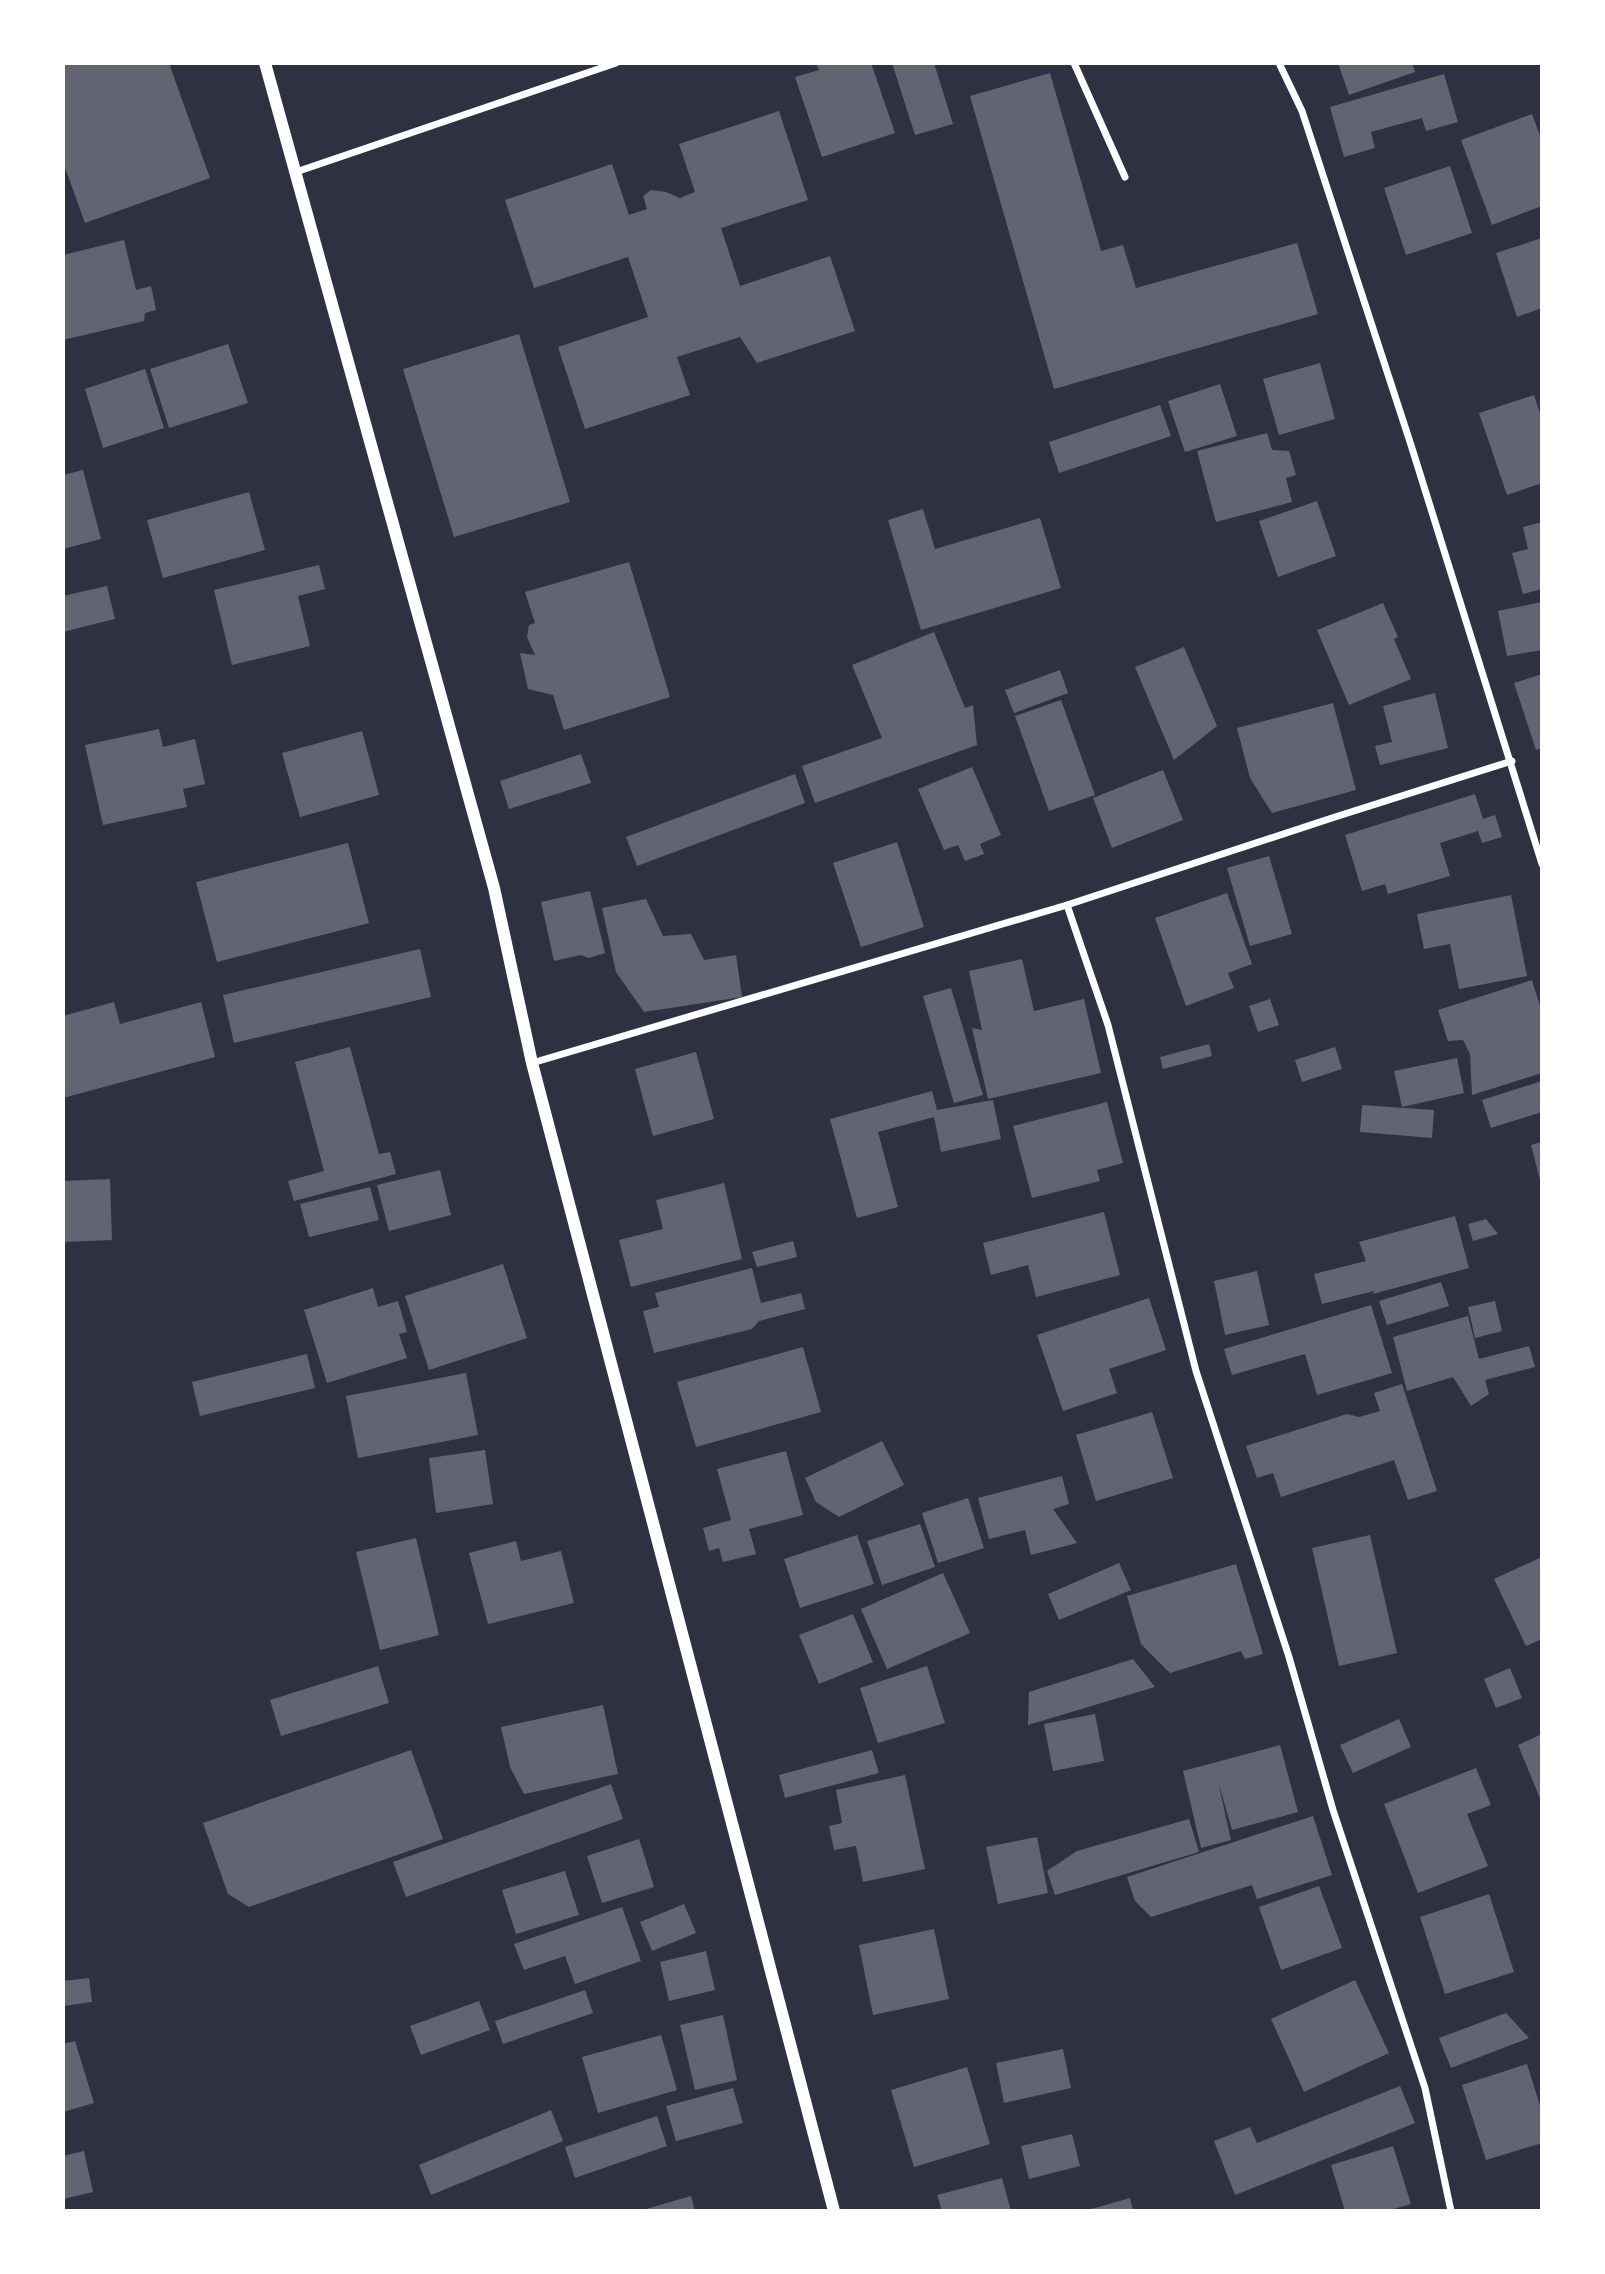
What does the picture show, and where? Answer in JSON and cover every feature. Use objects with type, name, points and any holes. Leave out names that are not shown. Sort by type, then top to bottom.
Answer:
[{"type":"street","points":[[265,63],[494,888],[532,1063],[834,2211]]},
{"type":"street","points":[[296,172],[616,63]]},
{"type":"street","points":[[1074,63],[1125,177]]},
{"type":"street","points":[[1279,63],[1302,111],[1411,445],[1542,864]]},
{"type":"street","points":[[532,1063],[1067,905],[1511,761]]},
{"type":"street","points":[[1067,905],[1108,1025],[1196,1371],[1289,1657],[1333,1810],[1425,2088],[1451,2211]]},
{"type":"building","points":[[63,63],[169,63],[210,178],[85,223],[63,162]]},
{"type":"building","points":[[816,63],[871,63],[895,133],[822,157],[795,77],[819,70]]},
{"type":"building","points":[[892,63],[934,63],[953,124],[915,135]]},
{"type":"building","points":[[1338,63],[1412,63],[1415,72],[1349,95]]},
{"type":"building","points":[[1050,73],[1101,251],[1123,245],[1136,288],[1297,243],[1318,314],[1054,389],[970,96]]},
{"type":"building","points":[[1444,74],[1458,122],[1426,131],[1422,118],[1371,132],[1375,148],[1344,157],[1330,107]]},
{"type":"building","points":[[779,111],[808,200],[721,228],[740,286],[830,256],[855,331],[757,363],[740,337],[677,357],[690,395],[585,429],[558,347],[648,317],[628,257],[534,288],[505,200],[612,164],[629,215],[647,209],[643,196],[651,190],[680,198],[695,192],[679,144]]},
{"type":"building","points":[[1532,114],[1542,141],[1542,206],[1492,225],[1461,140]]},
{"type":"building","points":[[1450,166],[1472,233],[1406,255],[1384,188]]},
{"type":"building","points":[[1542,238],[1542,308],[1517,317],[1496,253]]},
{"type":"building","points":[[124,240],[136,290],[151,286],[156,310],[145,313],[144,321],[63,340],[63,255]]},
{"type":"building","points":[[519,334],[570,502],[454,537],[403,369]]},
{"type":"building","points":[[228,344],[248,403],[169,428],[150,369]]},
{"type":"building","points":[[1320,363],[1335,419],[1279,435],[1263,379]]},
{"type":"building","points":[[145,369],[164,428],[103,448],[85,389]]},
{"type":"building","points":[[1220,384],[1237,436],[1185,452],[1168,401]]},
{"type":"building","points":[[1534,395],[1542,419],[1542,483],[1507,495],[1479,413]]},
{"type":"building","points":[[1160,405],[1171,436],[1059,473],[1049,442]]},
{"type":"building","points":[[1267,433],[1272,450],[1289,451],[1296,475],[1286,478],[1292,502],[1216,522],[1197,451]]},
{"type":"building","points":[[83,470],[101,539],[63,549],[63,475]]},
{"type":"building","points":[[249,492],[265,550],[163,578],[147,520]]},
{"type":"building","points":[[1317,501],[1336,556],[1278,577],[1259,521]]},
{"type":"building","points":[[923,509],[935,549],[1040,518],[1061,588],[921,630],[888,520]]},
{"type":"building","points":[[1542,522],[1542,589],[1523,594],[1512,553],[1528,549],[1523,527]]},
{"type":"building","points":[[629,562],[670,697],[564,730],[553,695],[528,689],[520,653],[535,655],[527,637],[529,625],[535,623],[525,592]]},
{"type":"building","points":[[319,565],[325,589],[298,596],[310,646],[232,665],[214,590]]},
{"type":"building","points":[[107,586],[115,619],[63,632],[63,596]]},
{"type":"building","points":[[1542,602],[1542,650],[1507,656],[1498,611]]},
{"type":"building","points":[[1383,603],[1398,637],[1394,639],[1411,679],[1349,705],[1317,630]]},
{"type":"building","points":[[934,632],[965,708],[973,705],[977,745],[815,803],[802,766],[882,738],[852,665]]},
{"type":"building","points":[[1184,647],[1217,726],[1174,760],[1135,667]]},
{"type":"building","points":[[1060,670],[1068,693],[1014,713],[1005,690]]},
{"type":"building","points":[[1542,674],[1542,748],[1536,750],[1514,683]]},
{"type":"building","points":[[1435,693],[1448,748],[1380,765],[1375,746],[1392,742],[1383,706]]},
{"type":"building","points":[[1061,700],[1095,795],[1049,811],[1015,716]]},
{"type":"building","points":[[1333,703],[1356,790],[1272,813],[1250,778],[1237,728]]},
{"type":"building","points":[[159,729],[163,747],[195,739],[205,784],[183,789],[187,807],[103,825],[85,745]]},
{"type":"building","points":[[362,731],[379,795],[300,817],[282,753]]},
{"type":"building","points":[[581,754],[591,783],[509,809],[500,781]]},
{"type":"building","points":[[972,767],[1001,835],[980,844],[984,854],[965,861],[958,845],[944,850],[918,789]]},
{"type":"building","points":[[1163,770],[1183,820],[1112,848],[1093,798]]},
{"type":"building","points":[[795,774],[805,803],[637,866],[626,837]]},
{"type":"building","points":[[1475,794],[1483,819],[1495,815],[1502,837],[1482,843],[1478,831],[1440,843],[1450,876],[1388,894],[1385,884],[1362,891],[1345,835]]},
{"type":"building","points":[[897,842],[924,927],[861,947],[833,863]]},
{"type":"building","points":[[348,843],[369,923],[217,962],[196,882]]},
{"type":"building","points":[[1269,856],[1292,934],[1250,946],[1227,868]]},
{"type":"building","points":[[590,891],[605,953],[589,958],[581,955],[554,961],[541,902]]},
{"type":"building","points":[[1227,893],[1252,964],[1228,973],[1234,988],[1186,1006],[1155,918]]},
{"type":"building","points":[[1511,895],[1527,976],[1459,989],[1450,944],[1424,949],[1417,914]]},
{"type":"building","points":[[646,899],[663,936],[691,934],[704,960],[736,955],[742,997],[644,1012],[616,972],[602,908]]},
{"type":"building","points":[[420,949],[431,997],[234,1043],[223,995]]},
{"type":"building","points":[[1022,959],[1034,1011],[1084,999],[1101,1073],[988,1099],[972,1028],[982,1030],[969,971]]},
{"type":"building","points":[[1532,980],[1542,1013],[1542,1073],[1472,1095],[1470,1054],[1463,1040],[1448,1041],[1438,1010]]},
{"type":"building","points":[[951,988],[983,1095],[954,1103],[923,996]]},
{"type":"building","points":[[1270,999],[1279,1025],[1258,1032],[1249,1006]]},
{"type":"building","points":[[114,1002],[120,1024],[201,1002],[215,1057],[63,1098],[63,1016]]},
{"type":"building","points":[[1209,1044],[1212,1056],[1163,1069],[1160,1057]]},
{"type":"building","points":[[350,1047],[379,1154],[390,1152],[396,1174],[294,1201],[288,1181],[324,1171],[295,1062]]},
{"type":"building","points":[[1335,1047],[1342,1069],[1302,1082],[1295,1060]]},
{"type":"building","points":[[696,1052],[714,1119],[653,1136],[635,1069]]},
{"type":"building","points":[[1457,1058],[1464,1093],[1402,1107],[1394,1071]]},
{"type":"building","points":[[1542,1081],[1542,1112],[1491,1128],[1482,1100]]},
{"type":"building","points":[[932,1091],[937,1110],[993,1100],[1001,1139],[941,1152],[934,1117],[878,1132],[898,1207],[857,1218],[830,1119]]},
{"type":"building","points":[[1107,1102],[1123,1163],[1097,1170],[1100,1181],[1032,1198],[1013,1126]]},
{"type":"building","points":[[1362,1105],[1434,1110],[1432,1138],[1360,1132]]},
{"type":"building","points":[[1542,1142],[1542,1184],[1541,1184],[1531,1145]]},
{"type":"building","points":[[440,1170],[451,1215],[389,1231],[377,1185]]},
{"type":"building","points":[[110,1179],[112,1240],[63,1242],[63,1181]]},
{"type":"building","points":[[724,1183],[742,1259],[631,1287],[619,1240],[663,1229],[656,1200]]},
{"type":"building","points":[[370,1187],[379,1220],[309,1237],[300,1204]]},
{"type":"building","points":[[1104,1212],[1120,1275],[1036,1297],[1028,1265],[991,1275],[983,1243]]},
{"type":"building","points":[[1455,1216],[1469,1268],[1373,1294],[1374,1291],[1322,1304],[1314,1274],[1366,1261],[1359,1242]]},
{"type":"building","points":[[1486,1219],[1498,1234],[1473,1241],[1468,1224]]},
{"type":"building","points":[[793,1241],[797,1257],[757,1267],[752,1252]]},
{"type":"building","points":[[503,1264],[527,1338],[429,1370],[405,1296]]},
{"type":"building","points":[[752,1268],[761,1303],[801,1293],[805,1309],[759,1321],[752,1329],[654,1353],[643,1311],[659,1307],[655,1293]]},
{"type":"building","points":[[1257,1271],[1269,1325],[1225,1335],[1214,1281]]},
{"type":"building","points":[[1441,1282],[1449,1306],[1387,1325],[1379,1301]]},
{"type":"building","points":[[373,1288],[378,1307],[398,1301],[407,1332],[399,1334],[407,1358],[327,1383],[304,1310]]},
{"type":"building","points":[[1149,1298],[1166,1350],[1109,1369],[1117,1393],[1063,1411],[1037,1335]]},
{"type":"building","points":[[1495,1301],[1502,1331],[1475,1338],[1468,1307]]},
{"type":"building","points":[[1371,1305],[1392,1373],[1317,1395],[1305,1354],[1232,1375],[1224,1349]]},
{"type":"building","points":[[1468,1316],[1479,1359],[1529,1346],[1535,1367],[1485,1380],[1489,1394],[1471,1406],[1453,1377],[1407,1391],[1393,1337]]},
{"type":"building","points":[[803,1347],[821,1412],[696,1447],[677,1382]]},
{"type":"building","points":[[307,1354],[315,1388],[200,1416],[192,1382]]},
{"type":"building","points":[[466,1373],[478,1435],[358,1458],[346,1396]]},
{"type":"building","points":[[1402,1384],[1437,1491],[1408,1500],[1394,1460],[1281,1497],[1273,1473],[1257,1478],[1246,1446],[1347,1414],[1359,1417],[1380,1411],[1374,1393]]},
{"type":"building","points":[[1152,1412],[1173,1478],[1096,1501],[1076,1435]]},
{"type":"building","points":[[882,1441],[904,1485],[839,1517],[816,1502],[805,1478]]},
{"type":"building","points":[[485,1450],[493,1504],[436,1513],[429,1458]]},
{"type":"building","points":[[786,1451],[803,1515],[749,1529],[756,1554],[723,1562],[719,1548],[709,1551],[703,1528],[731,1520],[717,1469]]},
{"type":"building","points":[[1062,1476],[1069,1504],[1053,1509],[1077,1543],[1031,1555],[1025,1530],[989,1539],[978,1498]]},
{"type":"building","points":[[968,1498],[984,1548],[938,1563],[922,1513]]},
{"type":"building","points":[[920,1524],[935,1567],[882,1585],[867,1541]]},
{"type":"building","points":[[857,1535],[874,1584],[800,1608],[784,1559]]},
{"type":"building","points":[[1370,1535],[1397,1653],[1339,1666],[1312,1548]]},
{"type":"building","points":[[416,1538],[439,1635],[380,1650],[356,1552]]},
{"type":"building","points":[[516,1541],[521,1561],[561,1551],[574,1603],[488,1624],[469,1553]]},
{"type":"building","points":[[1542,1557],[1542,1639],[1526,1646],[1494,1579]]},
{"type":"building","points":[[1119,1563],[1131,1590],[1059,1620],[1048,1594]]},
{"type":"building","points":[[1236,1564],[1263,1654],[1245,1659],[1241,1651],[1170,1673],[1141,1644],[1127,1596]]},
{"type":"building","points":[[943,1573],[970,1633],[887,1669],[861,1609]]},
{"type":"building","points":[[853,1614],[873,1662],[819,1684],[799,1635]]},
{"type":"building","points":[[1133,1659],[1155,1687],[1028,1725],[1029,1692]]},
{"type":"building","points":[[378,1666],[389,1703],[281,1736],[270,1700]]},
{"type":"building","points":[[927,1666],[945,1723],[878,1743],[860,1688]]},
{"type":"building","points":[[1510,1668],[1522,1698],[1496,1708],[1484,1679]]},
{"type":"building","points":[[603,1705],[618,1774],[524,1794],[510,1767],[501,1727]]},
{"type":"building","points":[[1095,1714],[1104,1761],[1053,1771],[1044,1724]]},
{"type":"building","points":[[1399,1719],[1411,1747],[1353,1773],[1340,1745]]},
{"type":"building","points":[[1542,1734],[1542,1803],[1518,1745]]},
{"type":"building","points":[[1280,1745],[1298,1812],[1232,1830],[1218,1781],[1231,1840],[1201,1848],[1183,1771]]},
{"type":"building","points":[[411,1750],[443,1839],[249,1907],[228,1894],[203,1823]]},
{"type":"building","points":[[872,1750],[879,1773],[785,1798],[779,1775]]},
{"type":"building","points":[[1476,1768],[1491,1805],[1467,1814],[1488,1866],[1418,1893],[1384,1804]]},
{"type":"building","points":[[905,1775],[925,1869],[863,1882],[856,1846],[834,1850],[829,1826],[842,1823],[836,1790]]},
{"type":"building","points":[[611,1784],[623,1819],[406,1897],[393,1862]]},
{"type":"building","points":[[1313,1816],[1332,1875],[1257,1899],[1252,1885],[1151,1917],[1135,1901],[1127,1877]]},
{"type":"building","points":[[1189,1819],[1199,1852],[1055,1895],[1047,1871],[1077,1851]]},
{"type":"building","points":[[1037,1837],[1048,1893],[998,1904],[986,1847]]},
{"type":"building","points":[[639,1839],[654,1887],[602,1903],[587,1856]]},
{"type":"building","points":[[565,1871],[579,1915],[516,1934],[502,1890]]},
{"type":"building","points":[[1319,1886],[1342,1948],[1281,1970],[1259,1907]]},
{"type":"building","points":[[1489,1894],[1514,1972],[1445,1994],[1420,1917]]},
{"type":"building","points":[[684,1904],[696,1933],[652,1951],[640,1922]]},
{"type":"building","points":[[622,1907],[641,1961],[575,1984],[565,1956],[524,1970],[514,1944]]},
{"type":"building","points":[[934,1929],[949,1999],[873,2015],[859,1945]]},
{"type":"building","points":[[706,1951],[715,1990],[669,2001],[660,1962]]},
{"type":"building","points":[[89,1978],[92,2002],[63,2006],[63,1981]]},
{"type":"building","points":[[1355,1980],[1389,2053],[1304,2092],[1271,2019]]},
{"type":"building","points":[[585,1990],[593,2013],[503,2044],[495,2021]]},
{"type":"building","points":[[479,2001],[490,2030],[421,2055],[410,2026]]},
{"type":"building","points":[[1506,2013],[1529,2038],[1451,2068],[1439,2038]]},
{"type":"building","points":[[723,2015],[737,2080],[695,2090],[680,2025]]},
{"type":"building","points":[[661,2035],[677,2090],[598,2113],[582,2057]]},
{"type":"building","points":[[75,2041],[94,2103],[63,2112],[63,2044]]},
{"type":"building","points":[[1063,2049],[1071,2088],[1004,2103],[996,2063]]},
{"type":"building","points":[[1527,2064],[1542,2112],[1542,2143],[1486,2160],[1462,2085]]},
{"type":"building","points":[[967,2067],[990,2144],[914,2167],[891,2090]]},
{"type":"building","points":[[1400,2086],[1415,2123],[1235,2195],[1214,2141],[1250,2127],[1257,2143]]},
{"type":"building","points":[[733,2088],[743,2123],[676,2141],[666,2106]]},
{"type":"building","points":[[551,2110],[563,2141],[431,2195],[419,2165]]},
{"type":"building","points":[[657,2116],[667,2146],[575,2178],[565,2147]]},
{"type":"building","points":[[1072,2134],[1080,2166],[1029,2179],[1021,2146]]},
{"type":"building","points":[[1393,2146],[1411,2204],[1387,2211],[1345,2211],[1331,2165]]},
{"type":"building","points":[[84,2151],[93,2192],[63,2199],[63,2156]]},
{"type":"building","points":[[1002,2178],[1011,2211],[942,2211],[937,2195]]},
{"type":"building","points":[[691,2196],[695,2211],[643,2211],[643,2210]]},
{"type":"building","points":[[1130,2198],[1133,2211],[1088,2211],[1088,2210]]}]
